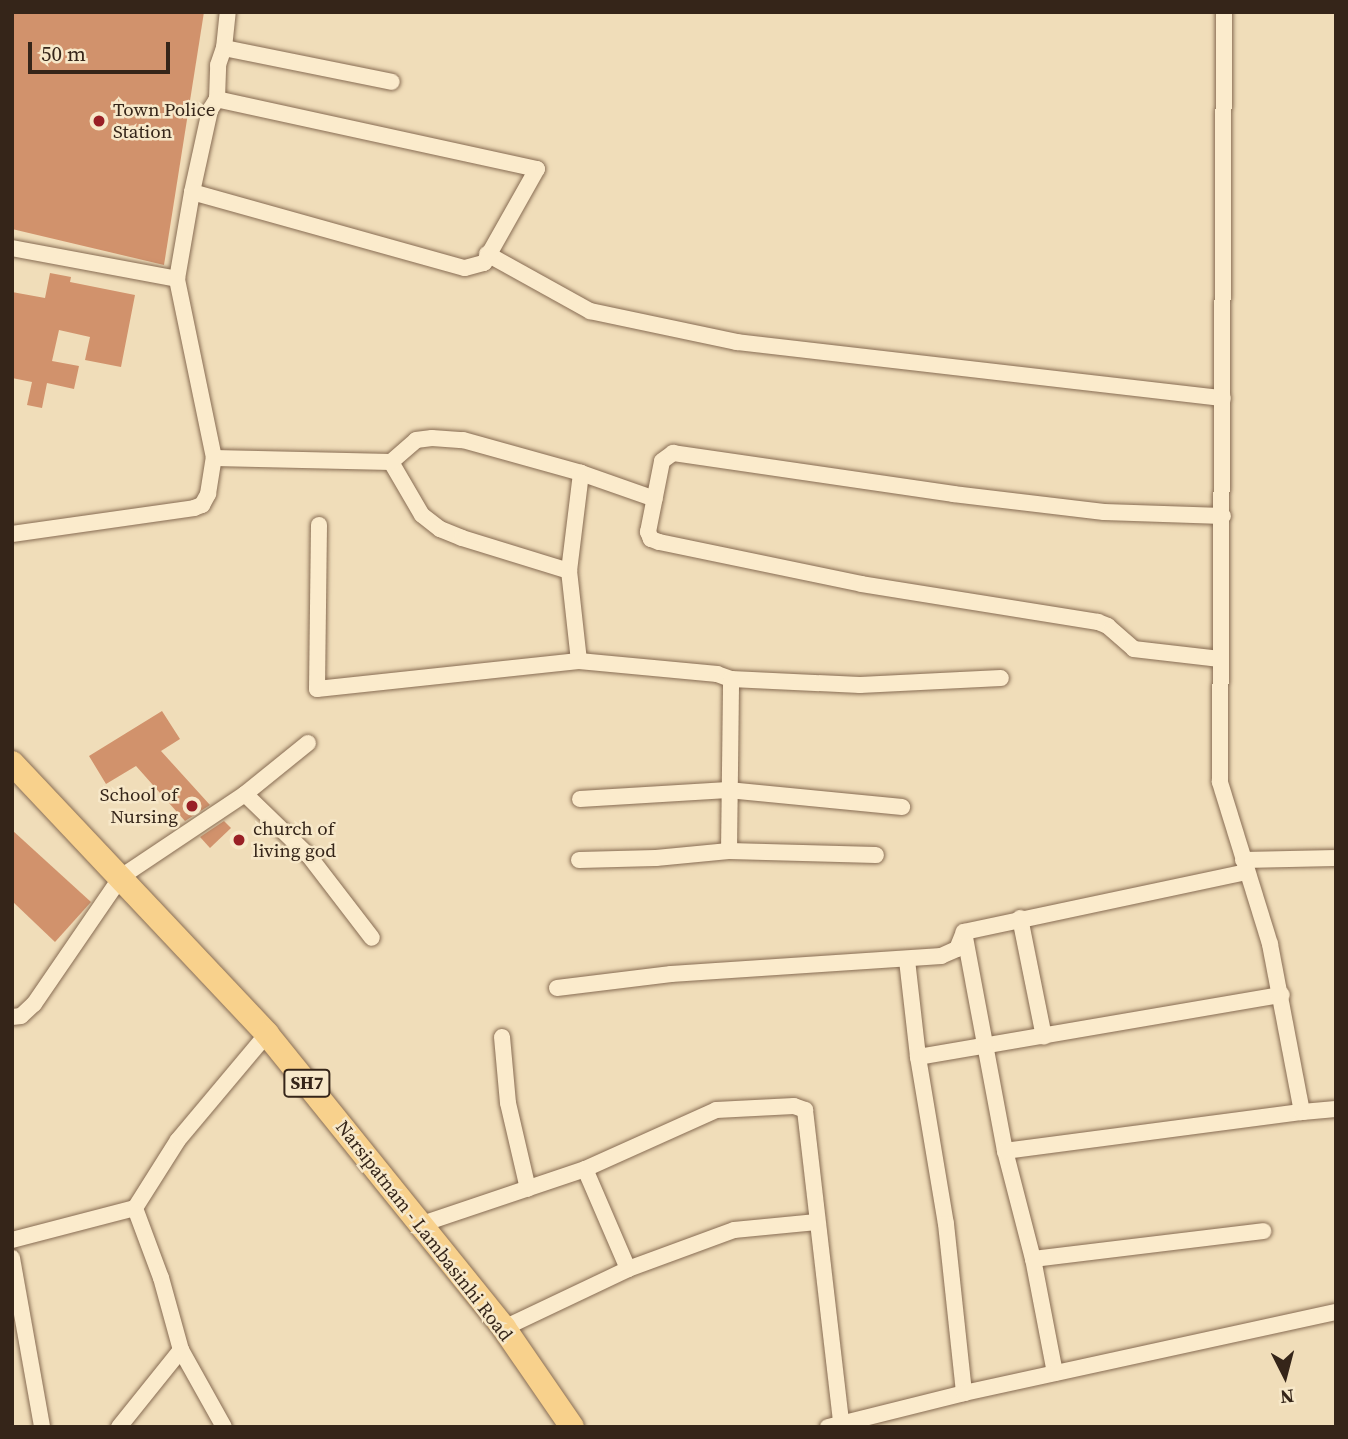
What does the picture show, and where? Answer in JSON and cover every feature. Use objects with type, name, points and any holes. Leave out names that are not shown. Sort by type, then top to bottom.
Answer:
[{"type":"main road","name":"Narsipatnam - Lambasinhi Road","points":[[12,763],[267,1034],[504,1328],[572,1427]]},
{"type":"street","points":[[12,534],[194,508],[202,505],[208,494],[214,458],[177,279],[192,192],[210,110],[216,99],[218,65],[224,48],[228,12]]},
{"type":"street","points":[[1224,12],[1220,782],[1270,944],[1282,995],[1301,1112]]},
{"type":"street","points":[[224,48],[392,82]]},
{"type":"street","points":[[192,192],[465,268],[484,263],[537,169],[216,99]]},
{"type":"street","points":[[12,248],[177,279]]},
{"type":"street","points":[[488,254],[590,311],[737,342],[1223,398]]},
{"type":"street","points":[[214,458],[391,462],[416,439],[453,439],[581,473],[655,499]]},
{"type":"street","points":[[1220,659],[1134,649],[1108,626],[1098,622],[862,584],[659,542],[651,539],[648,532],[662,461],[673,453],[953,494],[1104,512],[1223,516]]},
{"type":"street","points":[[391,462],[422,515],[440,529],[569,571]]},
{"type":"street","points":[[579,661],[569,571],[581,473]]},
{"type":"street","points":[[319,525],[317,689],[579,661],[717,674],[730,679],[860,685],[1001,678]]},
{"type":"street","points":[[729,851],[730,679]]},
{"type":"street","points":[[12,1017],[21,1016],[34,1004],[121,877],[244,794],[308,743]]},
{"type":"street","points":[[580,799],[728,790],[902,807]]},
{"type":"street","points":[[244,794],[309,856],[372,938]]},
{"type":"street","points":[[579,860],[656,858],[729,851],[876,855]]},
{"type":"street","points":[[964,932],[1020,918],[1098,905],[1244,866],[1336,858]]},
{"type":"street","points":[[1020,918],[1044,1037]]},
{"type":"street","points":[[557,988],[671,974],[907,961],[954,951],[960,946],[964,932]]},
{"type":"street","points":[[964,932],[1005,1151],[1033,1259],[1055,1373]]},
{"type":"street","points":[[907,961],[918,1057],[946,1224],[964,1392]]},
{"type":"street","points":[[918,1057],[1282,995]]},
{"type":"street","points":[[12,1240],[135,1208],[178,1140],[267,1034]]},
{"type":"street","points":[[502,1037],[508,1103],[528,1189]]},
{"type":"street","points":[[419,1225],[585,1169],[716,1110],[794,1106],[805,1110],[808,1119],[834,1425],[964,1392],[1336,1312]]},
{"type":"street","points":[[1005,1151],[1336,1109]]},
{"type":"street","points":[[585,1169],[628,1269]]},
{"type":"street","points":[[135,1208],[161,1278],[181,1350],[225,1427]]},
{"type":"street","points":[[504,1328],[628,1269],[734,1230],[817,1222]]},
{"type":"street","points":[[1033,1259],[1263,1231]]},
{"type":"street","points":[[12,1258],[42,1427]]},
{"type":"street","points":[[119,1427],[181,1350]]},
{"type":"building","name":"Town Police Station","points":[[12,12],[204,12],[164,265],[12,229]]},
{"type":"building","points":[[50,273],[71,277],[70,282],[135,295],[121,367],[85,360],[90,337],[59,330],[52,361],[79,366],[74,389],[47,383],[42,408],[27,405],[32,382],[12,378],[12,292],[45,298]]},
{"type":"building","points":[[162,711],[180,739],[161,751],[210,805],[185,821],[136,766],[106,784],[89,756]]},
{"type":"building","points":[[224,821],[231,828],[210,848],[200,837]]},
{"type":"building","points":[[12,830],[91,902],[55,942],[12,901]]},
{"type":"place","name":"Town Police Station","points":[[99,121]]},
{"type":"place","name":"School of Nursing","points":[[192,806]]},
{"type":"place","name":"church of living god","points":[[239,840]]}]
